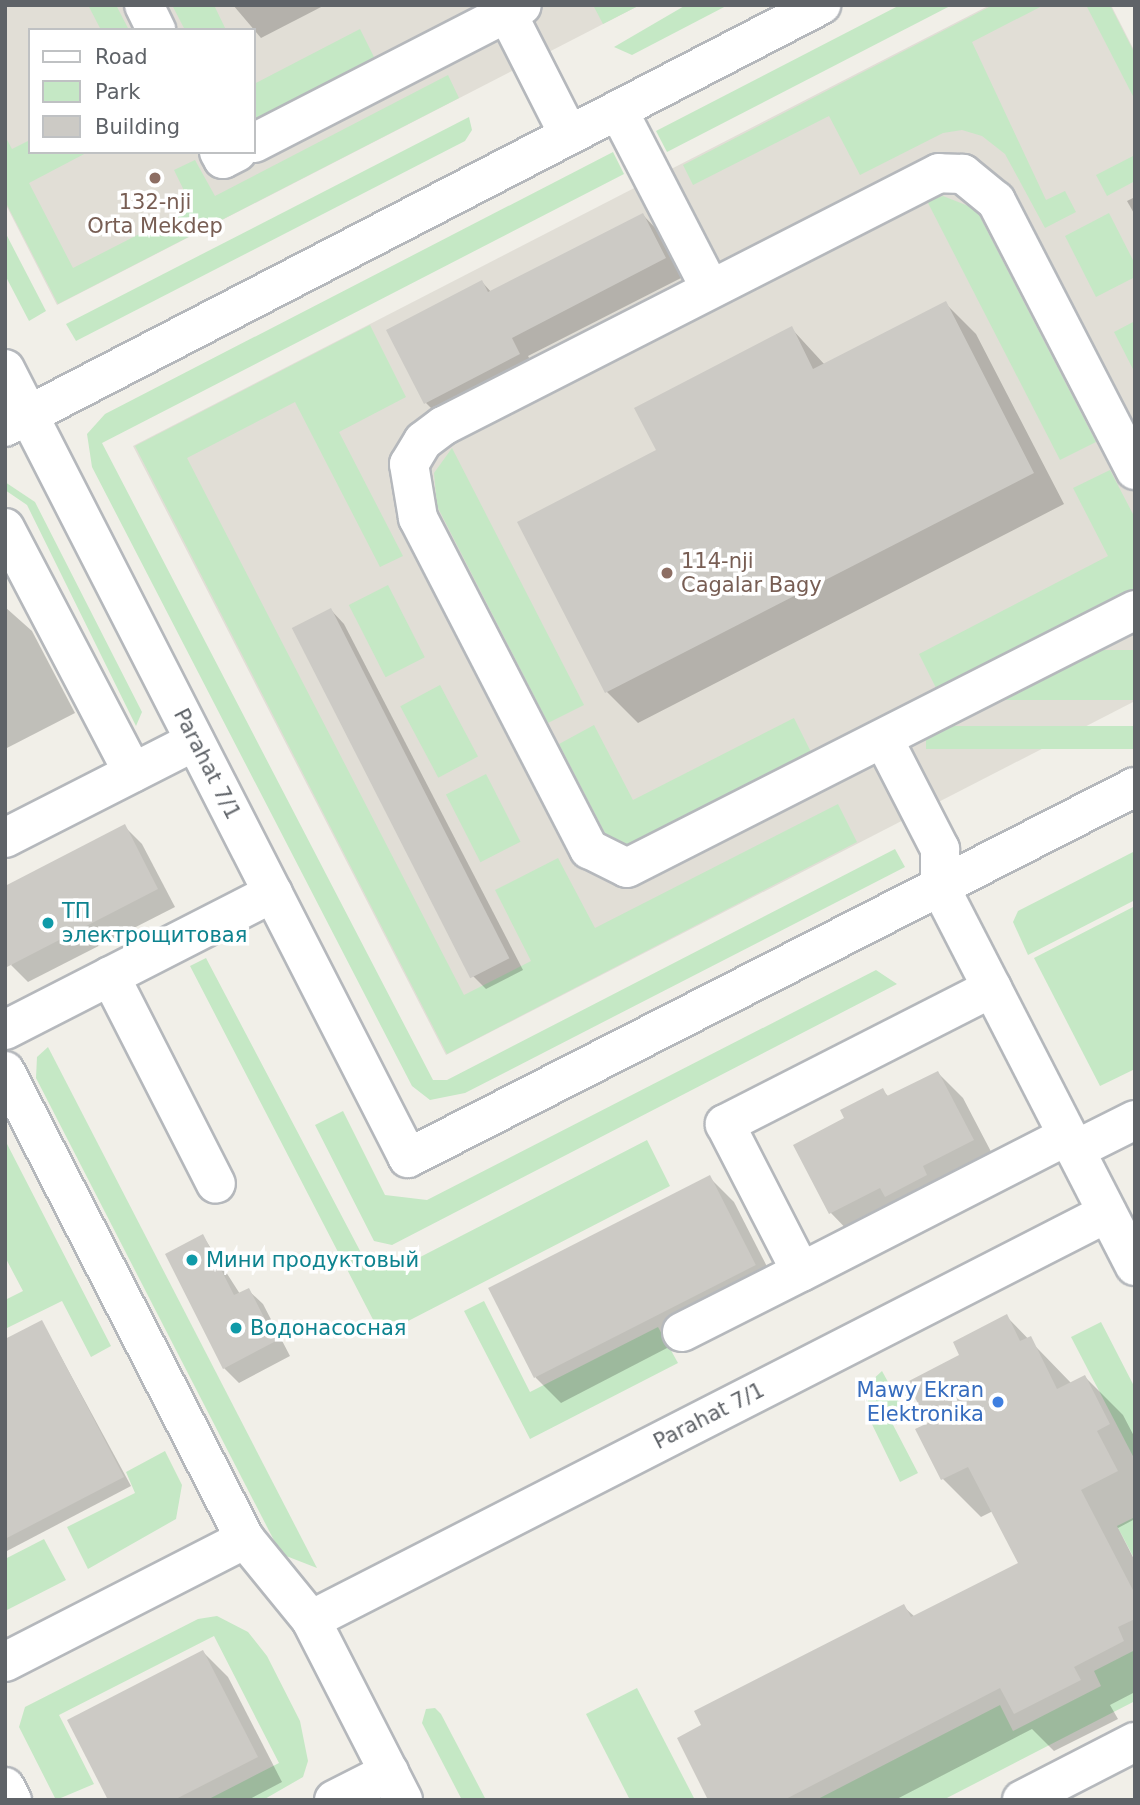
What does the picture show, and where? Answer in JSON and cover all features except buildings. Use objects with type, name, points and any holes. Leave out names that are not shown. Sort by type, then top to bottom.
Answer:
[{"type":"street","points":[[144,5],[155,28]]},
{"type":"street","points":[[17,421],[821,5]]},
{"type":"street","points":[[256,142],[514,9],[569,135]]},
{"type":"street","points":[[618,110],[710,288]]},
{"type":"street","points":[[1135,470],[996,201],[962,174],[916,182],[710,288],[423,441],[409,464],[418,518],[589,849],[601,860],[627,868],[645,863],[1135,611]]},
{"type":"street","name":"Parahat 7/1","points":[[5,369],[17,421],[195,741],[408,1158],[940,887]]},
{"type":"street","points":[[5,528],[133,773]]},
{"type":"street","points":[[884,740],[940,849],[940,887],[1135,1266]]},
{"type":"street","points":[[5,838],[195,741]]},
{"type":"street","points":[[940,887],[1135,787]]},
{"type":"street","points":[[5,1030],[273,893]]},
{"type":"street","points":[[110,976],[216,1184]]},
{"type":"street","points":[[801,1272],[725,1124],[992,988]]},
{"type":"street","points":[[5,1071],[245,1539],[311,1620],[396,1786],[334,1800]]},
{"type":"street","points":[[682,1332],[1071,1143],[1135,1120]]},
{"type":"street","name":"Parahat 7/1","points":[[311,1620],[1107,1213]]},
{"type":"street","points":[[5,1662],[245,1539]]},
{"type":"street","points":[[1022,1800],[1135,1742]]},
{"type":"street","points":[[5,1787],[12,1800]]},
{"type":"shaded area","name":"132-nji Orta Mekdep","points":[[5,5],[640,5],[57,305],[5,203]]},
{"type":"shaded area","name":"114-nji Cagalar Bagy","points":[[990,5],[1111,5],[1135,52],[1135,701],[446,1055],[133,446]]},
{"type":"green space","points":[[88,5],[116,5],[128,28],[100,28]]},
{"type":"green space","points":[[172,5],[214,5],[225,28],[184,28]]},
{"type":"green space","points":[[593,5],[640,5],[603,24]]},
{"type":"green space","points":[[686,5],[728,5],[632,55],[614,47]]},
{"type":"green space","points":[[900,5],[952,5],[667,152],[656,131]]},
{"type":"green space","points":[[993,5],[1044,5],[972,42],[1046,200],[1065,191],[1076,212],[1045,228],[1005,154],[982,136],[962,130],[943,133],[860,175],[829,116],[693,185],[683,165]]},
{"type":"green space","points":[[1086,5],[1110,5],[1135,54],[1135,100]]},
{"type":"green space","points":[[360,29],[375,59],[256,120],[256,83]]},
{"type":"green space","points":[[448,75],[459,98],[58,304],[5,201],[5,136],[12,149],[28,141],[28,154],[84,154],[29,183],[73,268],[192,207],[174,170],[195,160],[215,196]]},
{"type":"green space","points":[[469,117],[472,130],[465,141],[76,341],[66,324]]},
{"type":"green space","points":[[613,152],[624,174],[102,443],[433,1080],[447,1080],[895,849],[905,867],[465,1093],[430,1100],[412,1086],[92,467],[87,434],[105,414]]},
{"type":"green space","points":[[1135,155],[1135,181],[1107,196],[1096,175]]},
{"type":"green space","points":[[943,196],[976,209],[1096,442],[1060,460],[927,201]]},
{"type":"green space","points":[[1109,213],[1135,264],[1135,277],[1096,297],[1065,236]]},
{"type":"green space","points":[[5,232],[46,311],[29,321],[5,275]]},
{"type":"green space","points":[[1135,321],[1135,373],[1114,332]]},
{"type":"green space","points":[[370,325],[406,397],[339,432],[403,556],[380,567],[295,402],[187,458],[464,995],[531,961],[495,890],[558,858],[595,928],[838,804],[857,842],[447,1054],[135,446]]},
{"type":"green space","points":[[452,448],[584,705],[548,723],[437,506],[434,473]]},
{"type":"green space","points":[[1110,470],[1135,518],[1135,588],[937,690],[919,654],[1108,556],[1073,488]]},
{"type":"green space","points":[[5,482],[35,502],[142,712],[136,726],[27,505],[5,490]]},
{"type":"green space","points":[[388,585],[425,657],[386,677],[349,605]]},
{"type":"green space","points":[[940,650],[1135,650],[1135,700],[940,700]]},
{"type":"green space","points":[[440,685],[478,757],[438,778],[400,706]]},
{"type":"green space","points":[[794,718],[812,754],[626,848],[609,841],[559,744],[594,725],[633,800]]},
{"type":"green space","points":[[926,726],[1135,726],[1135,749],[926,749]]},
{"type":"green space","points":[[486,774],[521,842],[480,862],[446,794]]},
{"type":"green space","points":[[1135,851],[1135,900],[1028,955],[1013,922],[1018,911]]},
{"type":"green space","points":[[1135,906],[1135,1069],[1100,1086],[1034,958]]},
{"type":"green space","points":[[206,958],[368,1266],[395,1270],[647,1140],[670,1186],[381,1335],[190,966]]},
{"type":"green space","points":[[876,970],[897,984],[392,1245],[374,1241],[315,1125],[343,1111],[385,1195],[427,1200]]},
{"type":"green space","points":[[48,1047],[317,1568],[281,1554],[36,1078],[37,1057]]},
{"type":"green space","points":[[5,1140],[111,1346],[91,1357],[62,1301],[5,1329],[5,1300],[23,1291],[5,1257]]},
{"type":"green space","points":[[484,1301],[530,1392],[658,1327],[678,1363],[530,1439],[464,1311]]},
{"type":"green space","points":[[1101,1322],[1135,1388],[1135,1460],[1071,1337]]},
{"type":"green space","points":[[882,1371],[905,1413],[891,1421],[918,1473],[900,1482],[867,1414],[869,1383]]},
{"type":"green space","points":[[165,1451],[182,1485],[176,1519],[88,1569],[67,1527],[135,1493],[126,1472]]},
{"type":"green space","points":[[1135,1517],[1135,1560],[1117,1526]]},
{"type":"green space","points":[[44,1539],[66,1580],[5,1611],[5,1559]]},
{"type":"green space","points":[[217,1616],[248,1632],[267,1656],[300,1721],[308,1761],[303,1777],[263,1800],[207,1800],[279,1763],[214,1636],[59,1715],[94,1784],[56,1800],[19,1727],[25,1707],[198,1619]]},
{"type":"green space","points":[[1135,1650],[1135,1701],[943,1800],[816,1800],[1000,1705],[1013,1731],[1101,1686],[1094,1671]]},
{"type":"green space","points":[[637,1688],[695,1800],[630,1800],[586,1714]]},
{"type":"green space","points":[[435,1708],[441,1714],[486,1800],[462,1800],[422,1723],[426,1709]]},
{"type":"place","name":"132-nji Orta Mekdep","points":[[155,178]]},
{"type":"place","name":"114-nji Cagalar Bagy","points":[[667,573]]},
{"type":"place","name":"ТП электрощитовая","points":[[48,923]]},
{"type":"place","name":"Мини продуктовый","points":[[192,1260]]},
{"type":"place","name":"Водонасосная","points":[[236,1328]]},
{"type":"place","name":"Mawy Ekran Elektronika","points":[[998,1402]]}]
